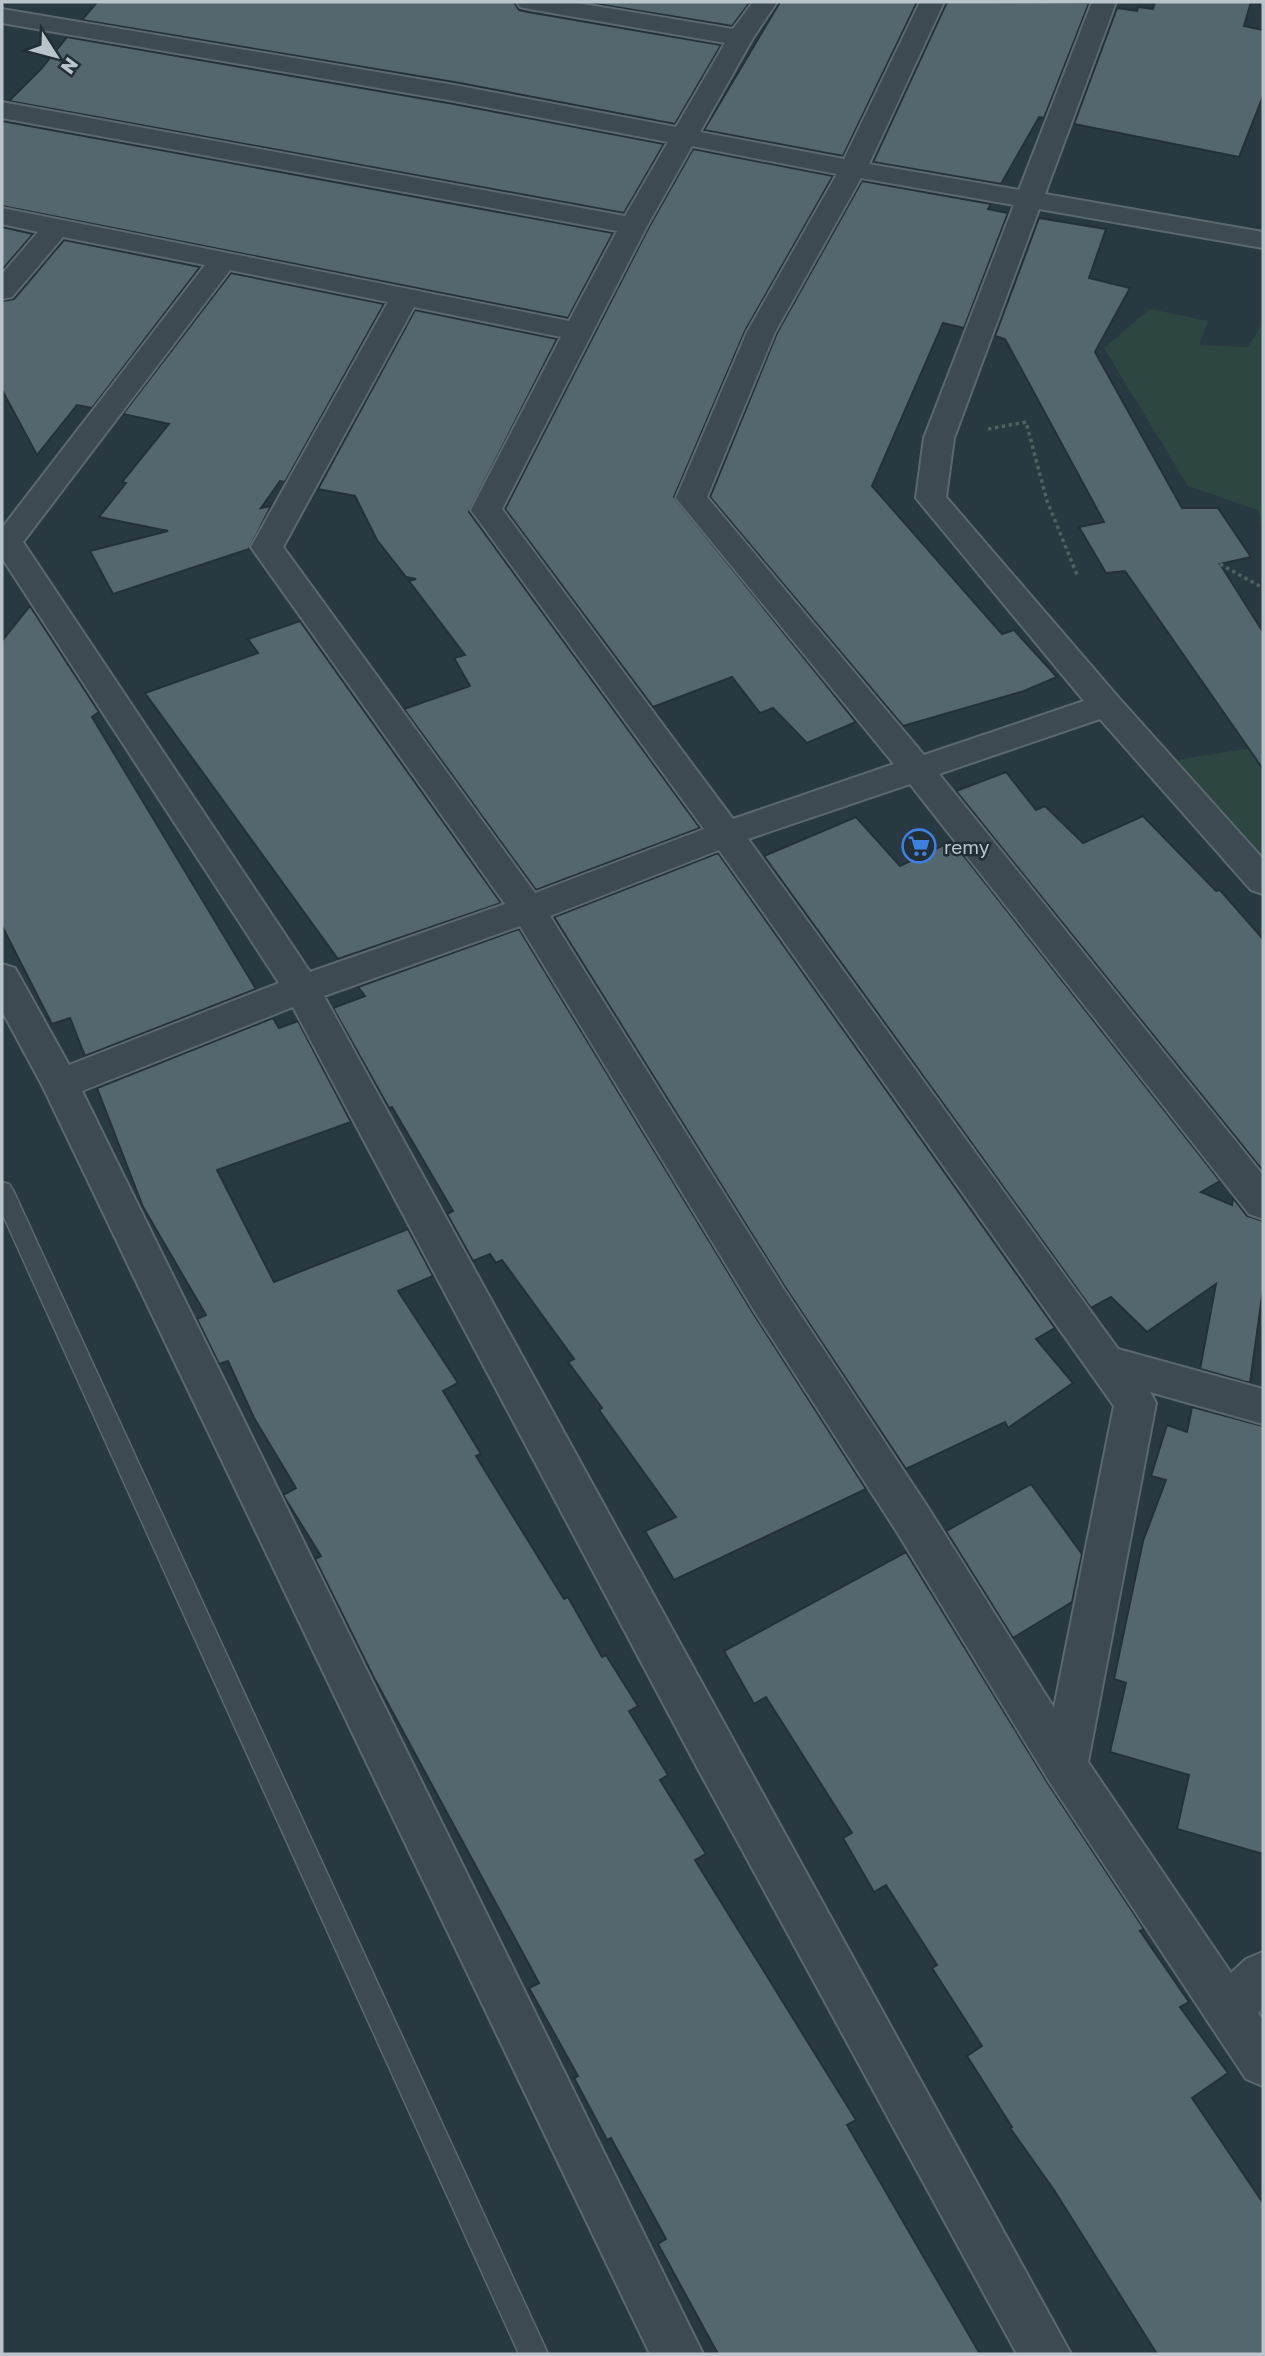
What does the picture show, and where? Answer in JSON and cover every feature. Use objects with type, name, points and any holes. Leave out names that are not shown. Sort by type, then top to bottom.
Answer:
[{"type":"street","points":[[528,2],[740,38]]},
{"type":"street","points":[[765,2],[740,38],[633,226],[486,510],[726,834],[1135,1404],[1065,1766]]},
{"type":"street","points":[[932,2],[853,169],[761,332],[691,498],[916,768],[1263,1203]]},
{"type":"street","points":[[1104,2],[939,438],[931,498],[1106,705],[1263,881]]},
{"type":"street","points":[[2,16],[454,93],[853,169],[1263,240]]},
{"type":"street","points":[[2,110],[633,226]]},
{"type":"street","points":[[2,216],[580,332]]},
{"type":"street","points":[[2,291],[57,227]]},
{"type":"street","points":[[223,261],[7,542],[302,989],[713,1752],[1045,2354]]},
{"type":"street","points":[[405,297],[267,547],[528,910],[769,1300],[912,1519],[1065,1766],[1263,2062]]},
{"type":"street","points":[[60,1084],[302,989],[528,910],[726,834],[1106,705]]},
{"type":"street","points":[[2,978],[60,1084],[677,2354]]},
{"type":"street","points":[[1105,1362],[1263,1406]]},
{"type":"street","points":[[1227,2009],[1263,1976]]},
{"type":"lane","points":[[2,1190],[534,2354]]},
{"type":"path","points":[[939,438],[1026,422],[1045,498],[1059,539],[1078,577]]},
{"type":"path","points":[[1220,564],[1263,588]]},
{"type":"green space","points":[[1150,309],[1208,321],[1199,345],[1248,347],[1263,323],[1263,531],[1258,510],[1188,486],[1104,348]]},
{"type":"green space","points":[[1263,746],[1263,857],[1177,760]]},
{"type":"building","points":[[97,2],[514,2],[519,10],[528,12],[721,45],[675,124],[454,82],[82,20]]},
{"type":"building","points":[[585,2],[750,2],[732,26]]},
{"type":"building","points":[[780,2],[917,2],[843,156],[704,130]]},
{"type":"building","points":[[947,2],[1089,3],[1044,118],[1039,117],[1001,184],[873,162]]},
{"type":"building","points":[[1155,2],[1251,2],[1244,26],[1263,30],[1263,96],[1239,157],[1074,124],[1117,8],[1137,11],[1138,7],[1153,9]]},
{"type":"building","points":[[67,37],[454,104],[664,144],[624,213],[9,101],[41,69]]},
{"type":"building","points":[[2,121],[613,233],[568,318],[2,206]]},
{"type":"building","points":[[693,149],[833,176],[745,331],[674,497],[856,722],[807,743],[773,708],[760,713],[732,677],[653,707],[505,509],[649,227]]},
{"type":"building","points":[[862,181],[991,204],[988,209],[1008,213],[964,328],[943,323],[872,486],[1002,634],[1014,630],[1057,677],[1024,691],[903,726],[710,497],[777,333]]},
{"type":"building","points":[[1039,218],[1106,229],[1089,278],[1130,288],[1095,352],[1182,508],[1218,508],[1251,557],[1220,564],[1263,632],[1263,769],[1125,571],[1106,573],[1079,527],[1104,522],[1005,339],[995,336]]},
{"type":"building","points":[[2,227],[33,234],[2,270]]},
{"type":"building","points":[[64,240],[200,267],[92,408],[77,405],[37,455],[2,390],[2,301],[14,299]]},
{"type":"building","points":[[231,273],[384,304],[285,482],[280,481],[261,508],[271,506],[249,549],[113,594],[90,551],[168,531],[99,517],[126,483],[122,482],[169,424],[123,414]]},
{"type":"building","points":[[415,310],[557,339],[469,512],[700,828],[536,890],[404,709],[470,686],[454,658],[465,655],[409,581],[416,579],[406,577],[377,540],[355,496],[318,489]]},
{"type":"building","points":[[30,606],[99,712],[92,717],[256,989],[85,1056],[70,1018],[52,1024],[2,926],[2,641]]},
{"type":"building","points":[[300,621],[501,903],[338,959],[145,693],[258,653],[248,639]]},
{"type":"building","points":[[1006,772],[1036,810],[1045,806],[1083,843],[1143,816],[1216,891],[1220,890],[1263,939],[1263,1171],[956,791]]},
{"type":"building","points":[[856,817],[900,866],[952,841],[1220,1181],[1201,1192],[1232,1205],[1233,1198],[1247,1216],[1263,1221],[1263,1289],[1250,1383],[1200,1369],[1216,1284],[1147,1332],[1111,1297],[1091,1308],[764,856]]},
{"type":"building","points":[[718,853],[1055,1328],[1036,1339],[1073,1383],[1008,1428],[1005,1422],[906,1469],[785,1287],[554,917]]},
{"type":"building","points":[[519,929],[753,1313],[866,1489],[674,1580],[645,1531],[676,1517],[568,1362],[574,1359],[502,1260],[496,1263],[490,1254],[473,1261],[447,1214],[453,1211],[392,1107],[389,1108],[333,1008],[365,996],[358,987]]},
{"type":"building","points":[[273,1018],[279,1028],[298,1021],[351,1122],[217,1170],[274,1282],[408,1229],[433,1276],[398,1291],[458,1383],[443,1391],[481,1454],[476,1456],[564,1599],[568,1597],[602,1657],[606,1655],[638,1706],[629,1711],[668,1775],[660,1780],[706,1854],[695,1860],[856,2120],[847,2125],[980,2354],[718,2354],[658,2244],[666,2239],[611,2138],[607,2140],[574,2078],[578,2076],[529,1988],[539,1983],[373,1676],[315,1559],[321,1556],[283,1495],[296,1488],[254,1418],[228,1361],[219,1364],[197,1319],[206,1315],[143,1207],[97,1088]]},
{"type":"building","points":[[1192,1407],[1263,1426],[1263,1854],[1177,1829],[1189,1775],[1110,1752],[1126,1683],[1114,1679],[1143,1541],[1166,1480],[1151,1476],[1167,1425],[1187,1432]]},
{"type":"building","points":[[1031,1484],[1082,1554],[1072,1602],[1013,1638],[946,1531]]},
{"type":"building","points":[[906,1552],[1047,1782],[1144,1929],[1140,1931],[1189,2002],[1180,2007],[1228,2073],[1192,2098],[1263,2203],[1263,2354],[1157,2354],[1054,2190],[1010,2128],[1012,2127],[967,2056],[982,2046],[932,1968],[937,1965],[886,1885],[874,1892],[843,1838],[852,1833],[766,1697],[754,1704],[724,1651]]},
{"type":"place","name":"remy","points":[[919,846]]}]
